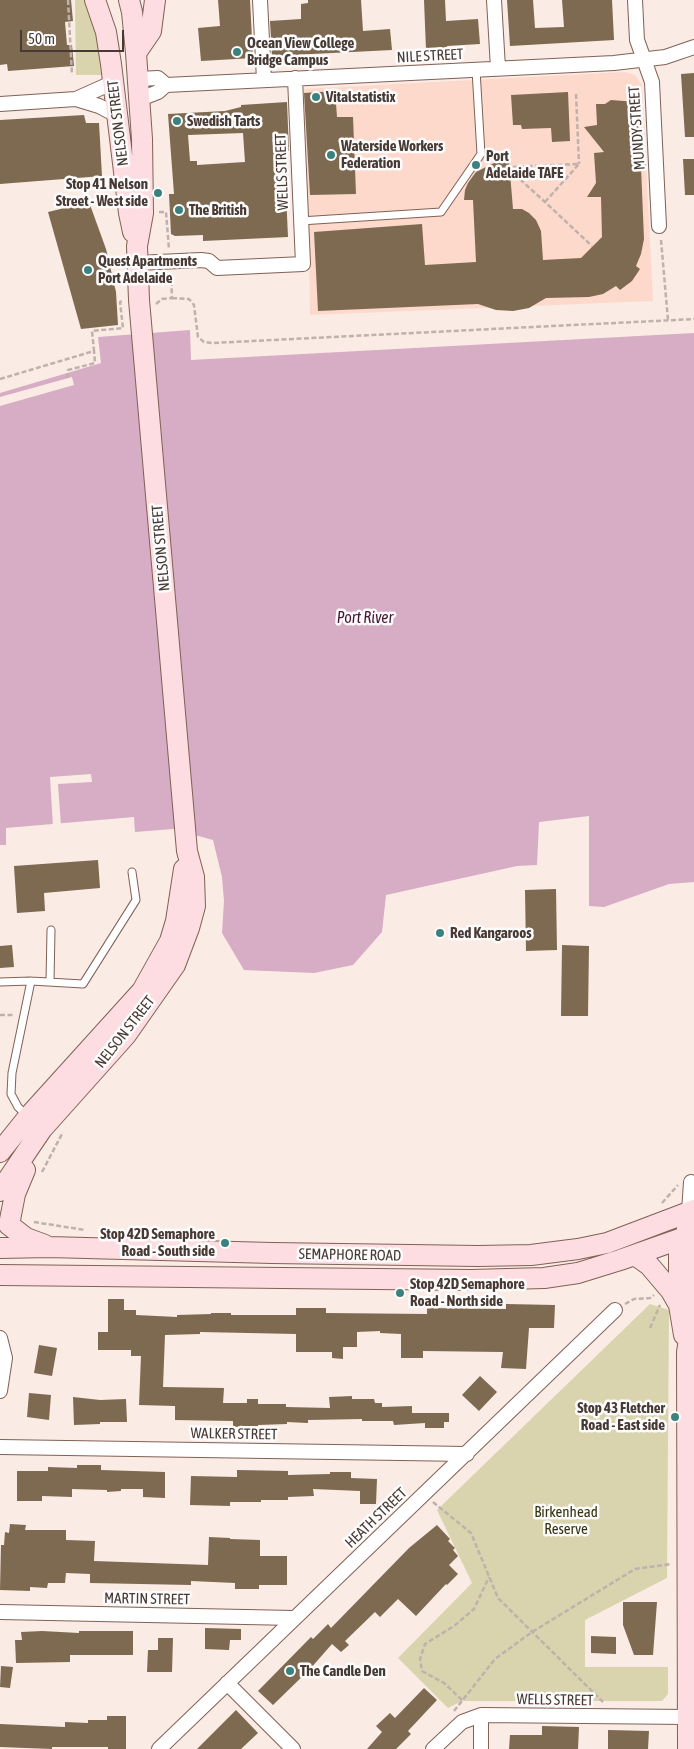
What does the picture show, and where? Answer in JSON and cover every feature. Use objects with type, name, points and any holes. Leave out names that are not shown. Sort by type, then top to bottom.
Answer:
[{"type":"main road","points":[[96,0],[106,32]]},
{"type":"main road","name":"NELSON STREET","points":[[110,0],[113,9],[106,32],[126,80],[140,99],[142,213],[137,255]]},
{"type":"main road","name":"NELSON STREET","points":[[0,1191],[35,1123],[136,997],[161,958],[170,941],[176,921],[187,851],[137,255],[129,214],[118,116],[126,80],[136,53],[129,0]]},
{"type":"main road","points":[[136,53],[151,31],[155,0]]},
{"type":"main road","points":[[35,1123],[14,1194],[9,1225],[26,1238],[49,1246]]},
{"type":"main road","name":"NELSON STREET","points":[[0,1152],[35,1123]]},
{"type":"main road","points":[[688,1749],[691,1582],[688,1352],[682,1302],[693,1249],[690,1235],[692,1211]]},
{"type":"main road","name":"SEMAPHORE ROAD","points":[[0,1248],[49,1246],[272,1254],[531,1255],[607,1243],[692,1211]]},
{"type":"main road","name":"SEMAPHORE ROAD","points":[[0,1275],[471,1280],[544,1278],[578,1273],[690,1235]]},
{"type":"main road","points":[[635,1255],[649,1265],[682,1302]]},
{"type":"street","points":[[260,0],[264,80]]},
{"type":"street","points":[[494,0],[498,68]]},
{"type":"street","name":"MUNDY STREET","points":[[635,0],[637,40],[652,82],[659,226]]},
{"type":"street","name":"NILE STREET","points":[[140,99],[158,92],[166,85],[614,63],[665,57],[694,47]]},
{"type":"street","name":"NILE STREET","points":[[126,80],[158,78],[166,85]]},
{"type":"street","name":"WELLS STREET","points":[[137,255],[210,261],[217,268],[302,264],[295,78]]},
{"type":"street","points":[[0,104],[76,99],[126,80]]},
{"type":"street","points":[[76,99],[99,106],[118,116]]},
{"type":"street","points":[[685,1183],[692,1211]]},
{"type":"street","name":"HEATH STREET","points":[[159,1749],[615,1310]]},
{"type":"street","points":[[0,1338],[5,1358],[0,1391]]},
{"type":"street","name":"WALKER STREET","points":[[0,1447],[467,1454]]},
{"type":"street","name":"MARTIN STREET","points":[[0,1612],[294,1618]]},
{"type":"street","points":[[227,1683],[293,1749]]},
{"type":"street","points":[[481,1715],[481,1749]]},
{"type":"street","name":"WELLS STREET","points":[[433,1749],[462,1722],[481,1715],[688,1717]]},
{"type":"lane","points":[[300,221],[441,212],[480,154],[476,70]]},
{"type":"lane","points":[[0,982],[31,981],[82,984],[136,900],[132,872]]},
{"type":"lane","points":[[50,982],[51,930]]},
{"type":"lane","points":[[31,981],[12,1074],[12,1094],[18,1107],[35,1123]]},
{"type":"path","points":[[68,0],[72,75]]},
{"type":"path","points":[[545,202],[579,164],[576,94]]},
{"type":"path","points":[[579,164],[511,167],[512,172],[592,246]]},
{"type":"path","points":[[166,212],[169,249]]},
{"type":"path","points":[[659,226],[668,320]]},
{"type":"path","points":[[171,273],[172,298]]},
{"type":"path","points":[[155,307],[159,300],[172,298],[189,299],[194,305],[198,337],[204,342],[212,343],[694,319]]},
{"type":"path","points":[[67,378],[68,370],[95,364],[92,332],[123,328],[120,302],[128,301]]},
{"type":"path","points":[[0,379],[94,351]]},
{"type":"path","points":[[40,1175],[63,1132]]},
{"type":"path","points":[[658,1207],[668,1198],[676,1186],[685,1183]]},
{"type":"path","points":[[28,1221],[88,1230]]},
{"type":"path","points":[[615,1310],[634,1299],[650,1298],[658,1292]]},
{"type":"path","points":[[650,1328],[682,1302]]},
{"type":"path","points":[[424,1494],[471,1533],[498,1598],[600,1698],[611,1716]]},
{"type":"path","points":[[462,1722],[450,1715],[495,1659],[532,1632],[635,1569],[671,1564]]},
{"type":"path","points":[[462,1700],[444,1682],[422,1671],[420,1659],[425,1644],[454,1626],[474,1609],[489,1577]]},
{"type":"shaded area","name":"Port Adelaide TAFE","points":[[625,72],[635,75],[642,85],[653,301],[310,315],[309,241],[302,89]]},
{"type":"green space","points":[[75,0],[90,0],[104,75],[76,75]]},
{"type":"green space","name":"Birkenhead Reserve","points":[[650,1304],[669,1310],[667,1578],[585,1620],[585,1667],[668,1667],[668,1694],[662,1701],[462,1701],[448,1708],[398,1658],[472,1583],[437,1510]]},
{"type":"water","name":"Port River","points":[[190,330],[191,360],[694,333],[694,882],[669,884],[604,907],[589,906],[589,816],[539,822],[537,865],[517,866],[386,895],[382,932],[353,965],[314,973],[244,970],[222,933],[224,901],[222,877],[213,840],[173,829],[135,832],[134,817],[6,828],[6,845],[0,845],[0,393],[101,363],[98,337]]},
{"type":"pier","points":[[72,377],[74,385],[0,406],[0,397]]},
{"type":"pier","points":[[91,774],[92,782],[58,784],[61,826],[53,827],[50,777]]},
{"type":"building","points":[[0,0],[71,0],[73,21],[65,22],[67,45],[72,45],[74,66],[8,71],[7,64],[0,65]]},
{"type":"building","points":[[218,0],[250,0],[253,58],[201,61],[198,28],[220,26]]},
{"type":"building","points":[[308,0],[361,0],[363,31],[390,29],[392,50],[272,56],[270,21],[301,19],[301,4],[308,3]]},
{"type":"building","points":[[424,0],[445,0],[446,21],[478,19],[480,44],[447,46],[448,50],[426,50]]},
{"type":"building","points":[[507,0],[533,0],[535,28],[564,27],[562,0],[612,0],[614,40],[510,46]]},
{"type":"building","points":[[694,73],[694,137],[685,137],[681,74]]},
{"type":"building","name":"Waterside Workers Federation","points":[[335,91],[337,117],[353,117],[356,194],[310,195],[304,93]]},
{"type":"building","points":[[568,92],[570,141],[552,142],[551,128],[522,129],[521,125],[513,125],[511,95]]},
{"type":"building","points":[[611,100],[637,102],[640,150],[644,150],[646,167],[641,167],[644,239],[636,266],[640,269],[632,281],[620,290],[616,286],[603,294],[589,297],[546,298],[529,308],[513,311],[496,310],[478,304],[318,311],[314,232],[422,224],[425,265],[476,262],[473,200],[464,200],[465,190],[476,172],[494,163],[509,161],[513,209],[522,209],[536,220],[541,231],[543,260],[581,258],[602,237],[601,197],[587,197],[596,183],[594,153],[604,152],[584,127],[597,125],[596,104],[605,104]]},
{"type":"building","points":[[287,102],[289,151],[284,151],[288,237],[203,241],[203,235],[175,236],[171,234],[169,194],[174,194],[168,114],[225,111],[241,107],[241,105]],"holes":[[[243,133],[245,162],[197,165],[197,161],[190,161],[188,135]]]},
{"type":"building","points":[[84,115],[86,123],[99,123],[102,176],[0,184],[0,120]]},
{"type":"building","points":[[683,159],[694,159],[694,195],[685,195]]},
{"type":"building","name":"Quest Apartments Port Adelaide","points":[[89,202],[106,249],[116,292],[118,325],[81,329],[48,212]]},
{"type":"building","points":[[98,860],[100,888],[44,893],[45,911],[17,913],[14,866]]},
{"type":"building","points":[[556,889],[557,950],[526,951],[525,890]]},
{"type":"building","points":[[12,945],[14,967],[0,968],[0,946]]},
{"type":"building","points":[[562,945],[589,946],[588,1016],[561,1016]]},
{"type":"building","points":[[108,1299],[124,1299],[124,1310],[136,1310],[136,1315],[177,1317],[177,1315],[211,1313],[231,1313],[231,1315],[296,1315],[296,1308],[326,1308],[326,1313],[427,1314],[427,1308],[506,1309],[506,1304],[555,1305],[554,1328],[529,1328],[526,1369],[501,1368],[503,1352],[423,1351],[423,1358],[401,1358],[401,1334],[380,1333],[380,1331],[357,1332],[357,1347],[343,1347],[343,1359],[332,1358],[332,1352],[296,1352],[296,1334],[200,1332],[200,1334],[165,1335],[163,1387],[224,1388],[223,1403],[247,1403],[247,1399],[258,1399],[258,1404],[286,1404],[286,1407],[330,1408],[329,1397],[352,1396],[352,1399],[374,1399],[375,1403],[382,1403],[382,1407],[412,1406],[412,1413],[449,1413],[449,1422],[444,1422],[444,1428],[425,1428],[425,1423],[394,1425],[393,1421],[362,1421],[362,1419],[308,1420],[308,1423],[287,1422],[287,1424],[233,1427],[233,1421],[175,1420],[175,1406],[139,1405],[141,1356],[131,1356],[131,1350],[98,1350],[98,1332],[108,1332]]},
{"type":"building","points":[[39,1345],[57,1348],[52,1376],[34,1373]]},
{"type":"building","points":[[480,1376],[497,1392],[479,1411],[462,1395]]},
{"type":"building","points":[[29,1393],[51,1395],[49,1420],[27,1417]]},
{"type":"building","points":[[73,1397],[100,1400],[126,1399],[127,1422],[100,1422],[100,1424],[74,1425]]},
{"type":"building","points":[[77,1465],[101,1465],[101,1470],[165,1472],[165,1498],[143,1497],[143,1489],[121,1489],[121,1491],[107,1492],[107,1490],[72,1489],[72,1497],[42,1496],[42,1501],[17,1501],[17,1471],[48,1471],[48,1467],[77,1468]]},
{"type":"building","points":[[237,1470],[288,1471],[288,1475],[351,1472],[351,1478],[377,1479],[376,1504],[360,1504],[360,1491],[313,1489],[314,1496],[288,1497],[288,1500],[230,1502],[230,1506],[190,1505],[191,1476],[237,1477]]},
{"type":"building","points":[[10,1524],[26,1525],[25,1530],[66,1530],[66,1540],[95,1541],[94,1561],[208,1565],[209,1537],[260,1540],[260,1556],[287,1556],[287,1585],[259,1585],[259,1589],[235,1589],[235,1583],[191,1581],[191,1585],[90,1583],[90,1574],[66,1573],[65,1583],[48,1583],[47,1588],[30,1587],[30,1591],[0,1590],[1,1545],[4,1545],[5,1532],[9,1533]]},
{"type":"building","points":[[437,1525],[450,1539],[448,1541],[455,1548],[453,1550],[458,1556],[449,1565],[458,1574],[416,1616],[398,1599],[380,1617],[375,1612],[345,1641],[349,1645],[341,1652],[332,1644],[310,1669],[273,1705],[258,1691],[311,1637],[313,1639],[328,1624],[331,1628],[409,1548]]},
{"type":"building","points":[[623,1602],[657,1602],[653,1655],[634,1655],[623,1625]]},
{"type":"building","points":[[205,1628],[241,1629],[241,1640],[230,1640],[229,1650],[205,1649]]},
{"type":"building","points":[[79,1631],[133,1631],[133,1655],[70,1655],[70,1662],[16,1663],[15,1640],[22,1640],[21,1632],[79,1633]]},
{"type":"building","points":[[591,1636],[616,1637],[616,1654],[591,1653]]},
{"type":"building","points":[[158,1638],[173,1638],[172,1672],[147,1672],[148,1650],[158,1650]]},
{"type":"building","points":[[1,1666],[13,1667],[10,1688],[0,1687]]},
{"type":"building","points":[[424,1688],[437,1700],[408,1731],[411,1734],[396,1749],[367,1749],[382,1732],[376,1726],[390,1713],[395,1718]]},
{"type":"building","points":[[236,1710],[258,1733],[241,1749],[197,1749]]},
{"type":"building","points":[[107,1716],[126,1716],[126,1749],[108,1749],[108,1747],[52,1747],[52,1749],[0,1747],[0,1724],[65,1727],[65,1722],[88,1723],[88,1720],[107,1720]]},
{"type":"building","points":[[542,1726],[579,1727],[578,1749],[509,1749],[510,1735],[542,1735]]},
{"type":"building","points":[[608,1730],[649,1731],[648,1749],[608,1749]]},
{"type":"place","name":"Ocean View College Bridge Campus","points":[[237,52]]},
{"type":"place","name":"Vitalstatistix","points":[[316,97]]},
{"type":"place","name":"Swedish Tarts","points":[[177,121]]},
{"type":"place","name":"Waterside Workers Federation","points":[[331,155]]},
{"type":"place","name":"Port Adelaide TAFE","points":[[476,165]]},
{"type":"place","name":"Stop 41 Nelson Street - West side","points":[[158,193]]},
{"type":"place","name":"The British","points":[[179,210]]},
{"type":"place","name":"Quest Apartments Port Adelaide","points":[[88,270]]},
{"type":"place","name":"Red Kangaroos","points":[[440,933]]},
{"type":"place","name":"Stop 42D Semaphore Road - South side","points":[[225,1243]]},
{"type":"place","name":"Stop 42D Semaphore Road - North side","points":[[400,1293]]},
{"type":"place","name":"Stop 43 Fletcher Road - East side","points":[[675,1417]]},
{"type":"place","name":"The Candle Den","points":[[290,1671]]}]
